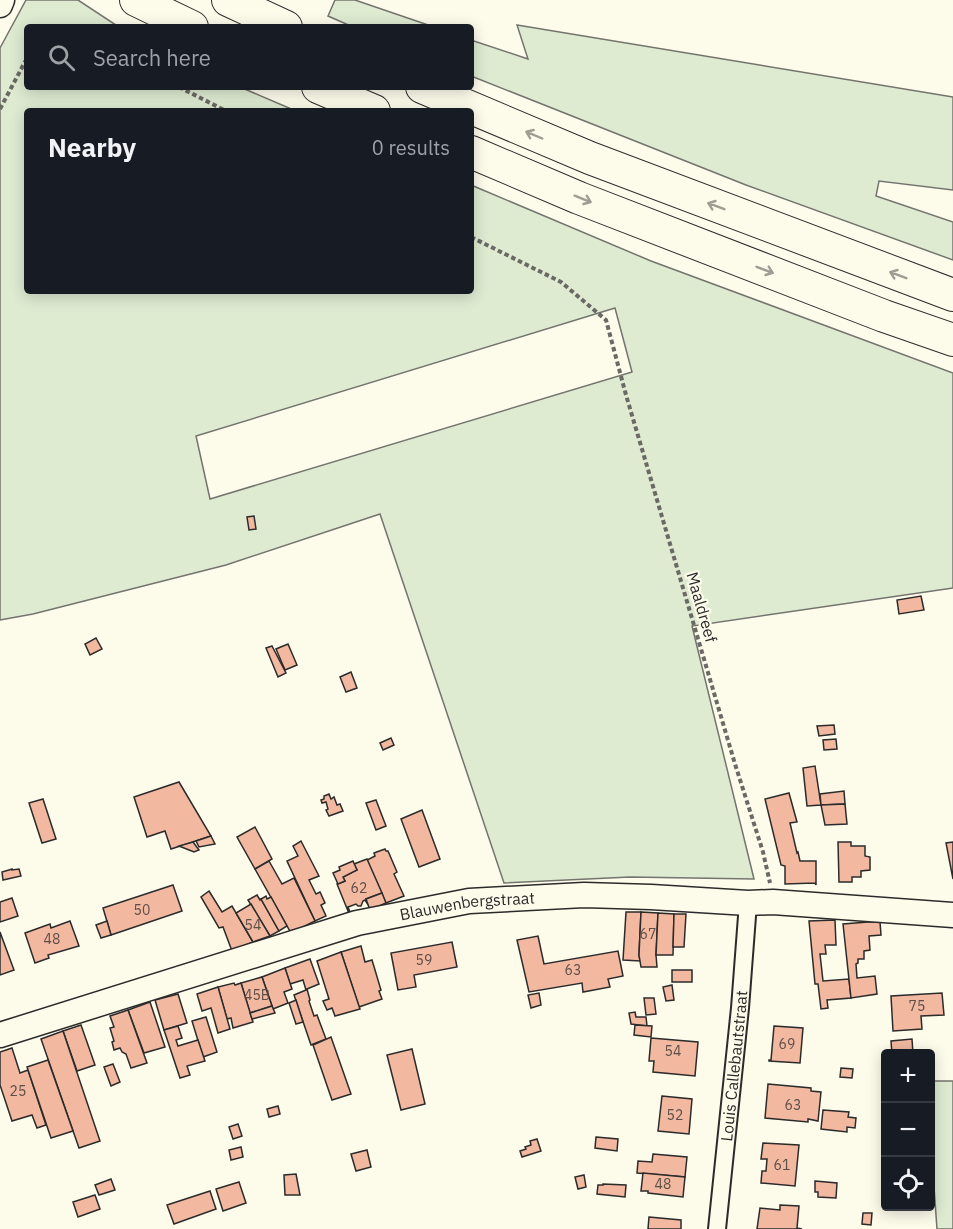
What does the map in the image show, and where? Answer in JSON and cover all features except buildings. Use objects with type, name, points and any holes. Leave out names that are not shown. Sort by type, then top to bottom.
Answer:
[{"type":"highway","points":[[136,0],[186,24]]},
{"type":"highway","points":[[228,0],[280,24]]},
{"type":"highway","points":[[325,90],[367,108]]},
{"type":"highway","points":[[429,90],[472,108]]},
{"type":"highway","points":[[474,109],[590,158],[953,295]]},
{"type":"highway","points":[[474,153],[590,202],[884,316],[953,340]]},
{"type":"street","points":[[0,5],[3,0]]},
{"type":"street","name":"Blauwenbergstraat","points":[[0,1035],[357,923],[458,903],[584,895],[748,903],[772,902],[953,915]]},
{"type":"street","name":"Louis Callebautstraat","points":[[717,1229],[740,1008],[748,903]]},
{"type":"path","points":[[0,109],[24,64]]},
{"type":"path","points":[[185,90],[220,108]]},
{"type":"path","name":"Maaldreef","points":[[474,238],[561,282],[606,320],[626,395],[763,852],[772,902]]},
{"type":"green space","points":[[26,0],[78,0],[114,24],[24,24],[24,90],[247,90],[289,108],[24,108],[24,294],[474,294],[474,186],[651,261],[953,373],[953,588],[692,626],[754,879],[630,877],[504,883],[380,514],[226,565],[33,614],[0,620],[0,48]],"holes":[[[615,308],[632,372],[210,499],[196,436]]]},
{"type":"green space","points":[[335,0],[355,0],[425,24],[346,24],[328,16]]},
{"type":"green space","points":[[517,25],[953,97],[953,190],[879,181],[876,196],[953,222],[953,260],[746,185],[474,77],[474,41],[528,59]]},
{"type":"green space","points":[[935,1081],[953,1081],[953,1229],[937,1229]]}]
